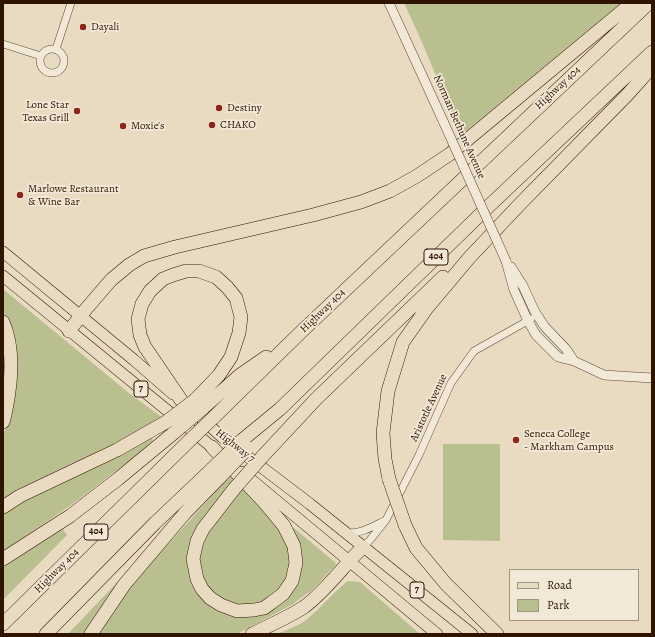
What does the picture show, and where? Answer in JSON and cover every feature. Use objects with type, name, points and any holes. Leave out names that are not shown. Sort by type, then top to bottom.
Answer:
[{"type":"highway","points":[[69,331],[111,280],[129,265],[144,256],[175,247],[313,215],[361,202],[390,190],[417,176],[450,154],[632,3]]},
{"type":"highway","name":"Highway 404","points":[[3,624],[301,332],[649,3]]},
{"type":"highway","name":"404","points":[[216,473],[490,205],[652,52]]},
{"type":"highway","points":[[497,634],[446,584],[416,548],[405,525],[389,479],[385,459],[383,433],[388,391],[403,342],[427,308],[470,258],[520,204],[628,94],[652,67]]},
{"type":"highway","points":[[212,447],[265,502],[284,526],[294,546],[296,563],[292,581],[283,594],[264,608],[237,611],[221,605],[210,598],[202,589],[197,578],[193,559],[197,541],[203,529],[234,489],[262,457],[316,399],[520,204]]},
{"type":"highway","points":[[181,400],[145,347],[140,335],[138,318],[142,304],[150,291],[163,279],[186,271],[199,271],[216,277],[227,287],[236,298],[241,317],[239,333],[231,357],[198,404]]},
{"type":"highway","points":[[3,322],[8,332],[11,359],[10,390],[3,422]]},
{"type":"highway","points":[[3,559],[70,516],[118,479],[171,427],[198,404],[301,332]]},
{"type":"highway","points":[[3,507],[20,496],[171,427]]},
{"type":"highway","points":[[46,634],[155,523],[216,473]]},
{"type":"highway","points":[[91,634],[124,585],[185,513],[216,473]]},
{"type":"highway","points":[[252,634],[304,607],[329,585],[363,546]]},
{"type":"main road","name":"Highway 7","points":[[3,252],[134,360],[222,437],[310,504],[472,634]]},
{"type":"main road","name":"Highway 7","points":[[3,276],[437,634]]},
{"type":"street","points":[[56,49],[71,3]]},
{"type":"street","name":"Norman Bethune Avenue","points":[[389,3],[506,261],[514,290],[536,335],[558,357],[574,361],[604,375],[652,378]]},
{"type":"street","points":[[3,44],[41,56]]},
{"type":"street","points":[[50,48],[56,49],[63,54],[64,65],[58,71],[52,73],[42,67],[40,63],[41,56],[50,48]]},
{"type":"street","name":"Norman Bethune Avenue","points":[[506,261],[523,286],[537,315],[545,327],[566,349],[574,361]]},
{"type":"street","name":"Aristotle Avenue","points":[[363,546],[370,540],[386,520],[419,455],[451,383],[474,351],[537,315]]},
{"type":"street","points":[[346,533],[354,534],[386,520]]},
{"type":"green space","points":[[404,3],[621,3],[461,135]]},
{"type":"green space","points":[[3,289],[129,393],[163,418],[133,436],[3,500],[3,434],[7,426],[15,349],[3,311]]},
{"type":"green space","points":[[151,436],[153,440],[134,457],[59,513],[3,551],[3,511]]},
{"type":"green space","points":[[443,444],[500,444],[500,541],[443,540]]},
{"type":"green space","points":[[233,473],[239,478],[202,524],[198,588],[246,614],[296,582],[291,530],[294,528],[336,563],[335,566],[313,589],[293,604],[237,634],[98,634],[115,606],[139,576]]},
{"type":"green space","points":[[244,486],[260,500],[290,547],[290,574],[282,589],[268,600],[251,606],[227,603],[206,586],[200,574],[199,554],[210,530]]},
{"type":"green space","points":[[62,528],[67,535],[3,600],[3,565]]},
{"type":"green space","points":[[125,574],[83,634],[68,634]]},
{"type":"green space","points":[[348,581],[360,582],[420,634],[277,634],[306,620]]},
{"type":"place","name":"Dayali","points":[[83,27]]},
{"type":"place","name":"Destiny","points":[[219,108]]},
{"type":"place","name":"Lone Star Texas Grill","points":[[77,111]]},
{"type":"place","name":"CHAKO","points":[[212,125]]},
{"type":"place","name":"Moxie's","points":[[123,126]]},
{"type":"place","name":"Marlowe Restaurant & Wine Bar","points":[[20,195]]},
{"type":"place","name":"Seneca College - Markham Campus","points":[[516,440]]}]
